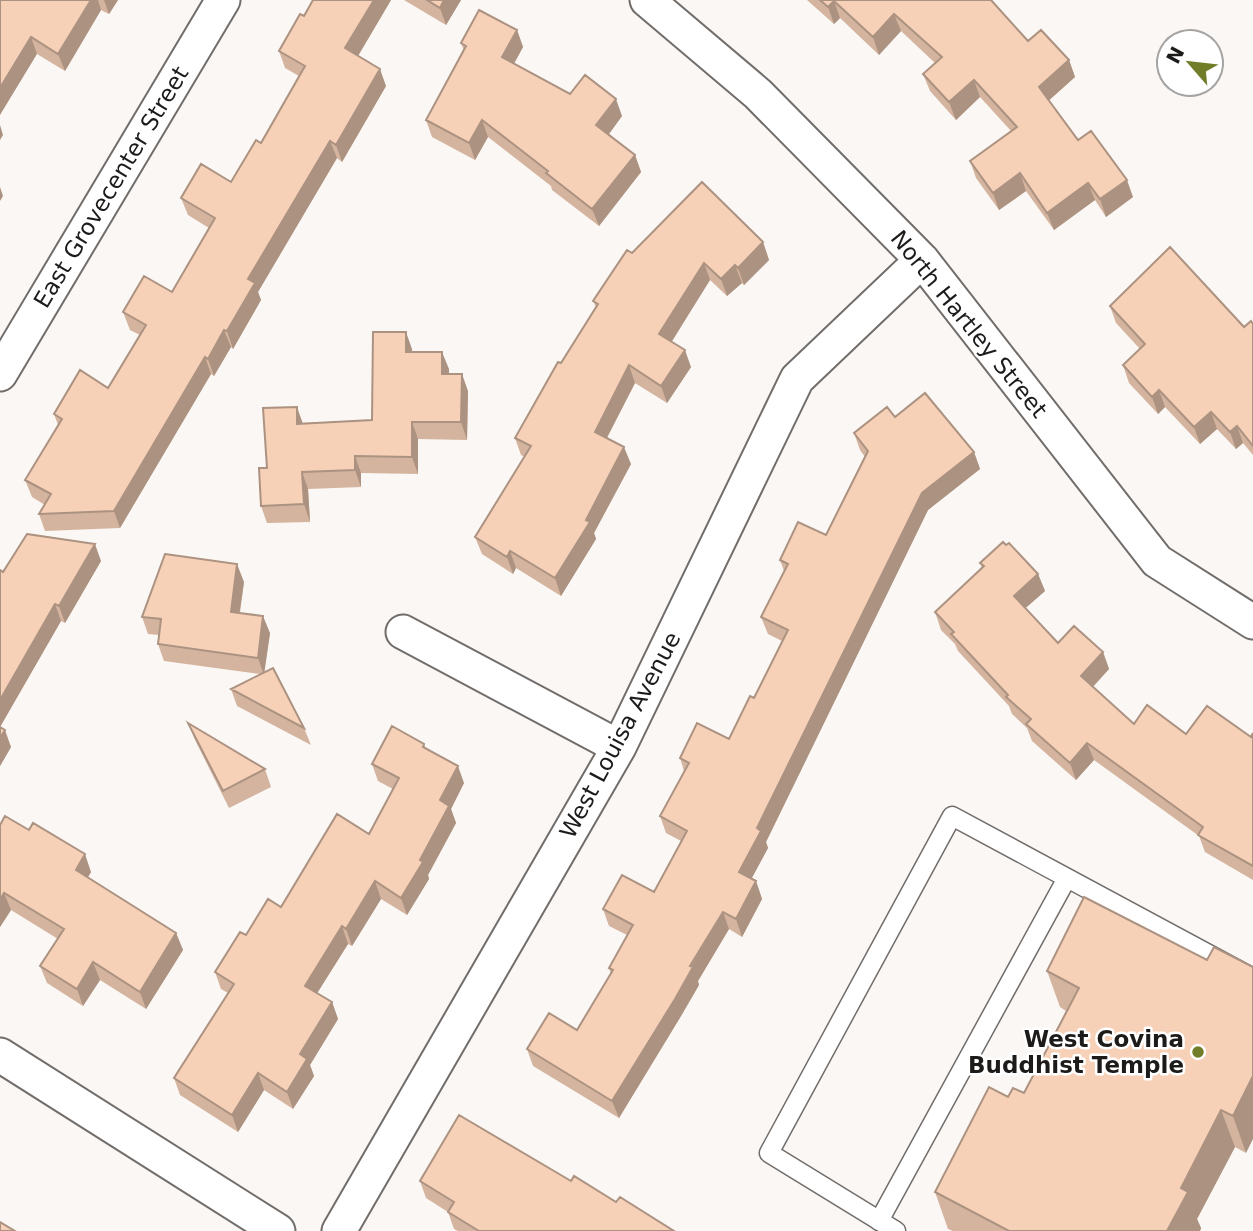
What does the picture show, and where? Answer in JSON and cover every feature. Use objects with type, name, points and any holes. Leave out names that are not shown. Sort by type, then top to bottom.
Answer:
[{"type":"street","name":"East Grovecenter Street","points":[[0,374],[223,0]]},
{"type":"street","name":"North Hartley Street","points":[[648,0],[758,94],[922,260],[1157,561],[1253,622]]},
{"type":"street","name":"West Louisa Avenue","points":[[339,1231],[619,747],[797,379],[922,260]]},
{"type":"street","points":[[403,632],[619,747]]},
{"type":"street","points":[[0,1055],[278,1231]]},
{"type":"lane","points":[[896,1231],[769,1153],[952,816],[1253,978]]},
{"type":"lane","points":[[879,1221],[1067,878]]},
{"type":"building","points":[[0,0],[91,0],[58,54],[31,37],[0,88]]},
{"type":"building","points":[[313,0],[374,0],[345,48],[380,69],[336,145],[330,141],[248,279],[255,283],[227,331],[224,330],[208,359],[205,357],[114,511],[39,514],[51,494],[25,480],[62,419],[54,414],[80,370],[108,388],[146,325],[123,312],[144,276],[172,292],[215,218],[181,198],[201,164],[231,182],[256,140],[261,143],[305,66],[279,51],[300,14],[304,16]]},
{"type":"building","points":[[427,0],[444,0],[440,8]]},
{"type":"building","points":[[820,0],[991,0],[1028,41],[1041,30],[1069,60],[1039,87],[1078,140],[1091,131],[1127,180],[1100,199],[1088,183],[1047,213],[1020,173],[993,193],[970,161],[1017,127],[974,80],[949,102],[923,74],[942,57],[894,14],[873,37],[834,1],[828,7]]},
{"type":"building","points":[[479,10],[517,30],[502,57],[570,94],[585,75],[616,99],[596,125],[635,155],[592,209],[482,120],[469,143],[426,120],[466,46],[461,43]]},
{"type":"building","points":[[702,182],[763,242],[738,268],[735,265],[721,279],[704,263],[659,334],[685,350],[661,386],[629,365],[595,432],[624,447],[586,520],[590,522],[555,578],[510,551],[507,557],[475,537],[531,446],[515,438],[558,362],[561,363],[598,304],[593,301],[627,250],[632,253]]},
{"type":"building","points":[[1170,247],[1244,327],[1251,321],[1253,324],[1253,446],[1237,426],[1230,432],[1211,412],[1194,427],[1159,390],[1152,397],[1123,365],[1145,344],[1110,306]]},
{"type":"building","points":[[373,332],[406,332],[406,352],[442,352],[442,374],[462,374],[461,422],[412,422],[412,457],[355,456],[355,470],[302,472],[304,504],[261,506],[259,468],[267,468],[263,408],[297,407],[297,424],[372,420]]},
{"type":"building","points":[[925,393],[974,452],[922,493],[757,828],[761,831],[739,872],[756,881],[736,919],[723,912],[690,966],[693,967],[675,999],[612,1101],[527,1049],[549,1013],[577,1030],[613,970],[609,968],[633,925],[603,909],[622,875],[654,892],[687,831],[660,816],[689,763],[680,758],[697,723],[729,739],[750,696],[754,698],[788,630],[761,617],[788,564],[780,560],[798,522],[826,535],[868,451],[854,433],[887,407],[895,417]]},
{"type":"building","points":[[27,534],[95,544],[59,606],[55,604],[0,700],[0,570],[3,572]]},
{"type":"building","points":[[1003,542],[1006,545],[1009,543],[1038,574],[1014,596],[1058,643],[1074,626],[1103,652],[1081,676],[1134,724],[1147,705],[1186,734],[1207,706],[1251,737],[1253,733],[1253,866],[1198,835],[1203,827],[1087,743],[1070,763],[1026,724],[1031,719],[1006,697],[1008,695],[951,634],[954,632],[935,612],[984,566],[980,563]]},
{"type":"building","points":[[165,554],[237,564],[231,612],[263,616],[258,658],[158,644],[161,619],[142,617]]},
{"type":"building","points":[[273,668],[304,728],[231,689]]},
{"type":"building","points":[[188,723],[265,769],[223,791]]},
{"type":"building","points":[[392,726],[458,766],[440,800],[449,806],[420,860],[423,862],[401,898],[375,881],[346,929],[342,926],[305,986],[332,1002],[300,1054],[307,1059],[287,1092],[258,1073],[232,1115],[174,1078],[234,984],[215,972],[240,932],[246,935],[268,899],[281,907],[337,814],[369,834],[399,778],[372,764]]},
{"type":"building","points":[[5,816],[29,830],[33,823],[85,854],[76,870],[176,933],[140,992],[93,962],[77,989],[40,966],[64,929],[4,893],[0,900],[0,825]]},
{"type":"building","points":[[1084,897],[1207,960],[1214,947],[1253,967],[1253,1076],[1233,1116],[1221,1110],[1181,1188],[1188,1192],[1167,1231],[1009,1231],[935,1192],[989,1087],[1008,1097],[1013,1088],[1024,1093],[1079,988],[1047,971]]},
{"type":"building","points":[[459,1115],[571,1181],[574,1176],[616,1202],[620,1197],[674,1231],[479,1231],[448,1212],[454,1202],[420,1181]]},
{"type":"building","points":[[0,1222],[15,1231],[0,1231]]},
{"type":"place","name":"West Covina Buddhist Temple","points":[[1198,1052]]}]
